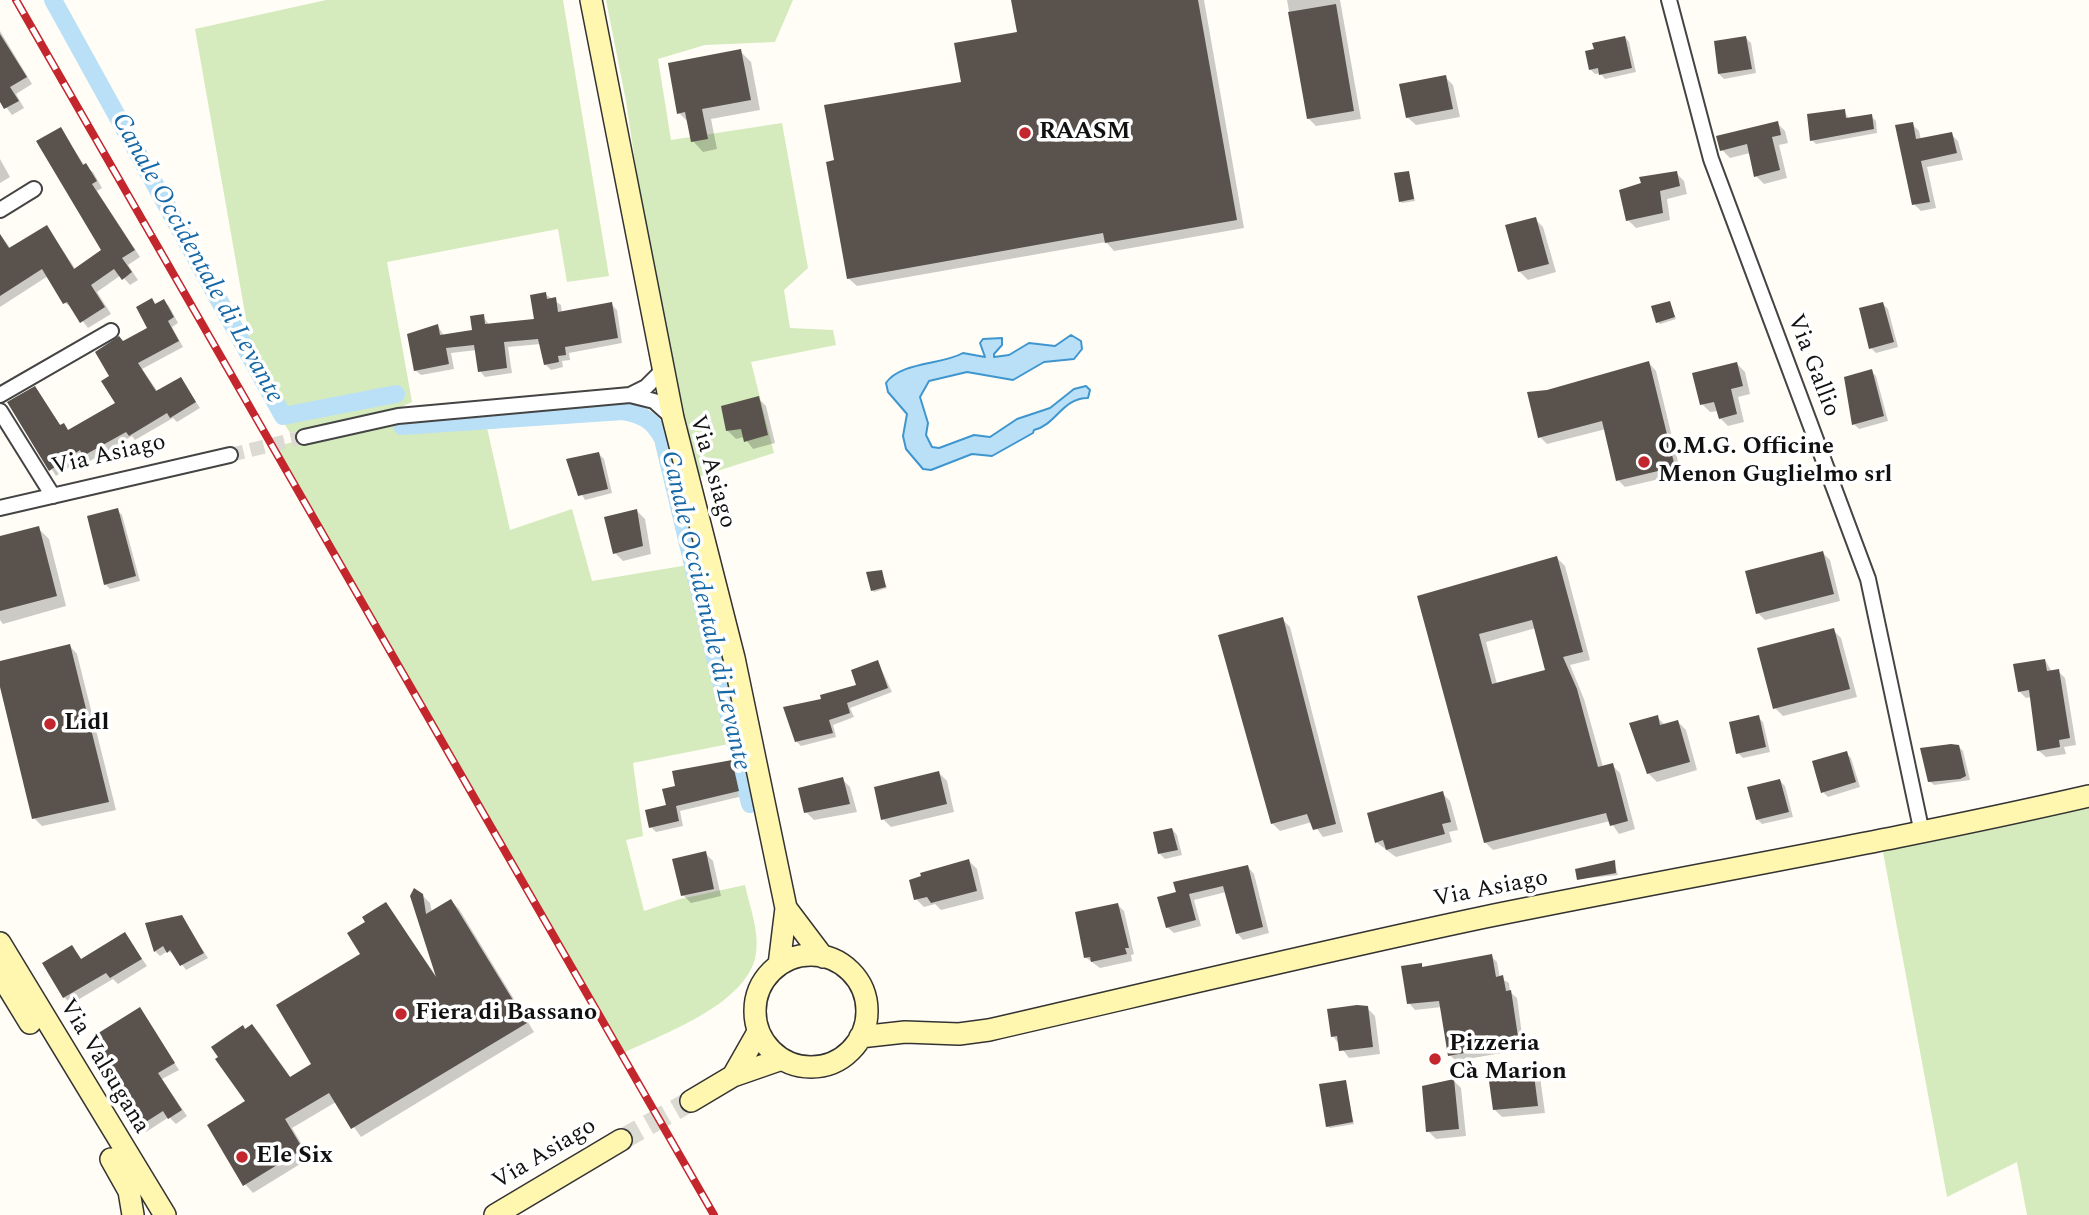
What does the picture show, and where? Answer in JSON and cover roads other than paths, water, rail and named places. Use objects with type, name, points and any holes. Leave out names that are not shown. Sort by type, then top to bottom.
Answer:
[{"type":"main road","points":[[591,0],[673,418]]},
{"type":"main road","name":"Via Asiago","points":[[673,418],[734,658],[786,908],[779,965]]},
{"type":"main road","name":"Via Asiago","points":[[860,1037],[905,1032],[959,1034],[989,1030],[1245,968],[1922,833],[2089,796]]},
{"type":"main road","name":"Via Asiago","points":[[786,908],[823,957],[840,963],[854,976],[863,992],[867,1010],[905,1032]]},
{"type":"main road","name":"Via Valsugana","points":[[0,943],[165,1215]]},
{"type":"main road","points":[[823,957],[808,955],[779,965],[765,978],[757,994],[754,1013],[758,1032],[764,1043],[782,1059],[799,1066],[826,1065],[849,1052],[860,1037],[867,1010]]},
{"type":"main road","points":[[0,974],[124,1180],[133,1215]]},
{"type":"main road","points":[[733,1076],[758,1032]]},
{"type":"main road","points":[[691,1101],[733,1076],[782,1059]]},
{"type":"main road","name":"Via Asiago","points":[[495,1215],[621,1140]]},
{"type":"street","name":"Via Gallio","points":[[1669,0],[1711,159],[1865,570],[1922,833]]},
{"type":"street","points":[[0,210],[34,189]]},
{"type":"street","points":[[0,395],[111,331]]},
{"type":"street","points":[[630,395],[646,387],[664,369]]},
{"type":"street","name":"Via Asiago","points":[[304,437],[398,416],[630,395],[654,401],[673,418]]},
{"type":"street","points":[[0,411],[53,496]]},
{"type":"street","name":"Via Asiago","points":[[0,508],[230,455]]},
{"type":"water","points":[[1071,335],[1081,341],[1082,349],[1074,359],[1044,362],[1013,380],[967,372],[929,381],[920,397],[928,423],[926,435],[932,447],[939,448],[974,435],[990,437],[1017,419],[1050,408],[1074,389],[1086,386],[1090,390],[1088,398],[1072,402],[1048,423],[992,456],[972,454],[931,470],[923,469],[906,449],[903,436],[907,414],[888,392],[886,383],[892,376],[911,367],[963,353],[985,357],[980,343],[983,339],[1002,338],[1002,345],[994,357],[1009,355],[1029,343],[1055,346]]},
{"type":"waterway","name":"Canale Occidentale di Levante","points":[[53,0],[283,416],[396,394]]},
{"type":"waterway","name":"Canale Occidentale di Levante","points":[[402,426],[623,411],[642,416],[656,427],[663,439],[750,804]]},
{"type":"tunnel","points":[[230,455],[304,437]]},
{"type":"tunnel","points":[[621,1140],[691,1101]]},
{"type":"railway","points":[[16,0],[714,1215]]},
{"type":"place","name":"RAASM","points":[[1025,133]]},
{"type":"place","name":"O.M.G. Officine Menon Guglielmo srl","points":[[1644,462]]},
{"type":"place","name":"Lidl","points":[[50,724]]},
{"type":"place","name":"Fiera di Bassano","points":[[401,1014]]},
{"type":"place","name":"Pizzeria Cà Marion","points":[[1435,1059]]},
{"type":"place","name":"Ele Six","points":[[242,1157]]}]
